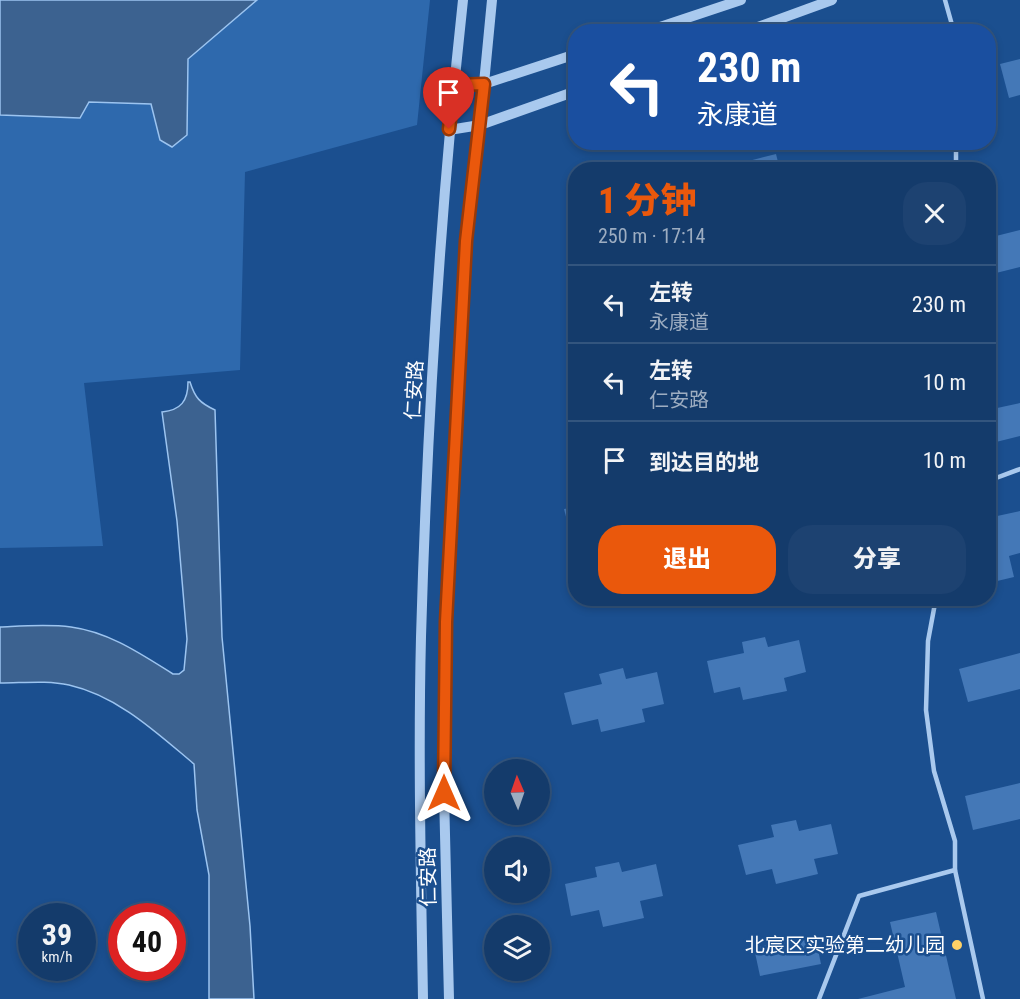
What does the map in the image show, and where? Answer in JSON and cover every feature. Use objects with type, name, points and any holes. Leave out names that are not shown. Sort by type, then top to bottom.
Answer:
[{"type":"street","name":"仁安路","points":[[423,999],[420,811],[421,639],[428,456],[449,129],[463,0]]},
{"type":"street","name":"仁安路","points":[[449,999],[444,793],[446,622],[466,241],[492,0]]},
{"type":"street","points":[[669,24],[741,0]]},
{"type":"street","points":[[766,24],[832,0]]},
{"type":"street","points":[[454,85],[484,84],[568,57]]},
{"type":"street","points":[[449,129],[480,125],[568,94]]},
{"type":"lane","points":[[945,0],[952,24]]},
{"type":"lane","points":[[996,478],[1020,469]]},
{"type":"lane","points":[[935,606],[928,641],[926,710],[934,771],[955,841],[956,870],[983,999]]},
{"type":"lane","points":[[819,999],[860,896],[956,870]]},
{"type":"shaded area","points":[[0,0],[430,0],[417,125],[245,172],[240,370],[84,383],[103,546],[0,548]]},
{"type":"shaded area","points":[[0,0],[257,0],[188,59],[187,135],[172,147],[160,140],[151,104],[89,102],[80,118],[0,115]]},
{"type":"shaded area","points":[[188,382],[199,399],[215,410],[222,637],[250,926],[254,999],[209,999],[209,875],[197,810],[194,764],[136,717],[87,690],[52,683],[0,683],[0,627],[53,626],[85,630],[124,645],[173,674],[179,674],[184,670],[187,639],[177,521],[162,412],[179,407],[187,394]]},
{"type":"building","points":[[1020,59],[1020,95],[1009,98],[1000,64]]},
{"type":"building","points":[[776,154],[778,162],[745,162]]},
{"type":"building","points":[[1020,230],[1020,267],[996,273],[996,236]]},
{"type":"building","points":[[1020,403],[1020,436],[996,442],[996,408]]},
{"type":"building","points":[[568,508],[568,525],[564,509]]},
{"type":"building","points":[[1020,511],[1020,553],[1009,556],[1014,577],[996,581],[996,516]]},
{"type":"building","points":[[765,637],[768,647],[799,640],[806,672],[784,678],[787,691],[743,700],[740,687],[714,693],[707,661],[744,653],[742,642]]},
{"type":"building","points":[[1020,653],[1020,689],[968,702],[959,669]]},
{"type":"building","points":[[623,668],[626,679],[657,672],[664,704],[642,709],[645,722],[601,732],[598,719],[572,725],[564,693],[602,684],[599,674]]},
{"type":"building","points":[[1020,783],[1020,819],[973,830],[965,796]]},
{"type":"building","points":[[796,820],[799,831],[831,824],[838,854],[814,859],[818,874],[776,884],[772,869],[746,875],[738,845],[774,837],[771,825]]},
{"type":"building","points":[[619,862],[622,872],[656,864],[663,896],[640,901],[644,918],[603,927],[599,910],[571,916],[565,884],[597,877],[595,867]]},
{"type":"building","points":[[936,912],[956,999],[858,999],[905,987],[890,922]]},
{"type":"building","points":[[815,935],[821,964],[760,976],[754,948]]},
{"type":"place","name":"北宸区实验第二幼儿园","points":[[957,945]]},
{"type":"route","points":[[444,793],[446,622],[466,241],[484,84],[454,85],[449,129]]}]
